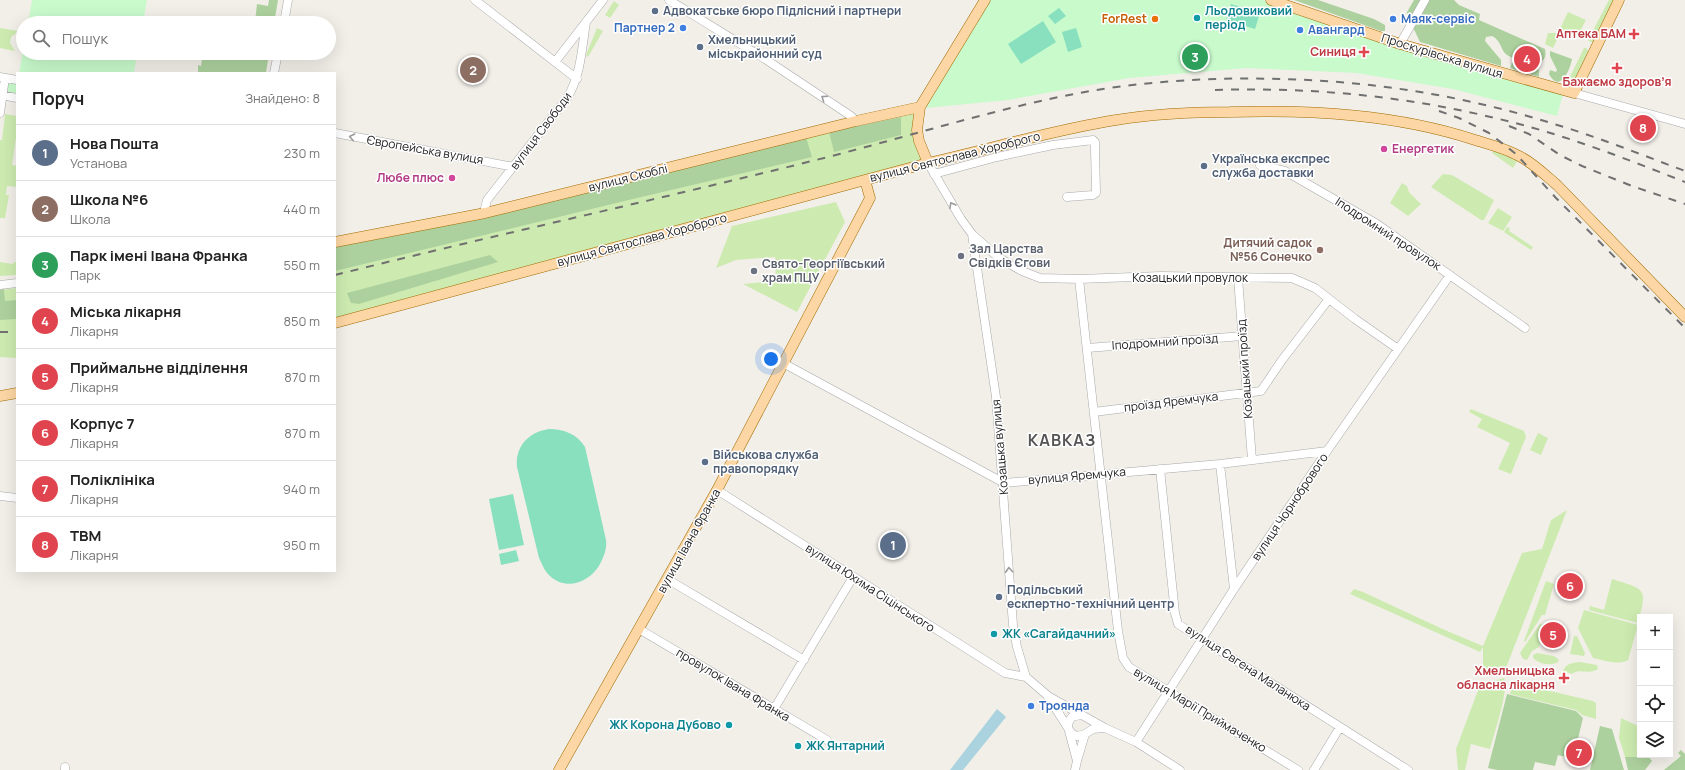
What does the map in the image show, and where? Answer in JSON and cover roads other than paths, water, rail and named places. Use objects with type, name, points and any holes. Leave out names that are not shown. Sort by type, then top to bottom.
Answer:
[{"type":"main road","name":"Проскурівська вулиця","points":[[1271,0],[1400,44],[1574,94]]},
{"type":"main road","points":[[1574,94],[1619,0]]},
{"type":"main road","points":[[928,163],[919,141],[917,130],[920,108],[981,1]]},
{"type":"main road","name":"вулиця Скоблі","points":[[336,242],[485,213],[856,121],[920,108]]},
{"type":"main road","name":"вулиця Святослава Хороброго","points":[[336,323],[1021,139],[1123,119],[1212,112],[1312,112],[1389,120],[1433,128],[1516,154],[1540,170],[1571,199],[1685,316]]},
{"type":"main road","name":"вулиця Івана Франка","points":[[559,770],[717,490],[870,198],[865,180]]},
{"type":"main road","points":[[0,396],[16,394]]},
{"type":"street","points":[[285,16],[288,0]]},
{"type":"street","points":[[475,0],[577,78]]},
{"type":"street","name":"вулиця Свободи","points":[[485,213],[487,200],[567,98],[577,78],[586,22],[603,0]]},
{"type":"street","points":[[669,0],[766,59],[851,116],[856,121]]},
{"type":"street","points":[[1400,44],[1425,0]]},
{"type":"street","points":[[555,62],[586,22]]},
{"type":"street","points":[[274,72],[277,60]]},
{"type":"street","points":[[0,113],[3,77],[16,80]]},
{"type":"street","name":"Проскурівська вулиця","points":[[1574,94],[1685,124]]},
{"type":"street","points":[[1,95],[16,98]]},
{"type":"street","name":"Європейська вулиця","points":[[336,133],[514,167]]},
{"type":"street","points":[[934,174],[1053,144],[1093,140],[1095,148],[1096,193],[1093,195],[1067,197]]},
{"type":"street","name":"Козацька вулиця","points":[[928,163],[961,219],[972,234],[996,398],[1004,483],[1013,625],[1017,647],[1026,677]]},
{"type":"street","name":"Іподромний провулок","points":[[1260,165],[1285,171],[1377,224],[1525,328]]},
{"type":"street","name":"Козацький провулок","points":[[972,234],[1000,258],[1022,271],[1040,278],[1079,279],[1161,276],[1292,278],[1315,288],[1355,319],[1398,349]]},
{"type":"street","name":"вулиця Чорнобрового","points":[[1136,742],[1234,589],[1450,275]]},
{"type":"street","name":"Козацький проїзд","points":[[1238,278],[1252,460]]},
{"type":"street","name":"вулиця Марії Приймаченко","points":[[1079,279],[1102,474],[1118,631],[1123,658],[1129,667],[1298,770]]},
{"type":"street","points":[[0,285],[16,283]]},
{"type":"street","points":[[1248,406],[1261,391],[1282,360],[1329,299]]},
{"type":"street","name":"Іподромний проїзд","points":[[1087,348],[1243,336]]},
{"type":"street","points":[[783,363],[1004,483]]},
{"type":"street","name":"проїзд Яремчука","points":[[1094,412],[1261,391]]},
{"type":"street","name":"вулиця Яремчука","points":[[1004,483],[1220,464],[1327,452]]},
{"type":"street","points":[[1220,464],[1234,589]]},
{"type":"street","name":"вулиця Євгена Маланюка","points":[[1160,469],[1174,613],[1178,624],[1408,770]]},
{"type":"street","name":"вулиця Юхима Сіцінського","points":[[717,490],[1004,673],[1026,677]]},
{"type":"street","points":[[0,496],[16,498]]},
{"type":"street","points":[[774,710],[853,577]]},
{"type":"street","points":[[667,579],[804,660]]},
{"type":"street","name":"провулок Івана Франка","points":[[639,630],[826,740]]},
{"type":"street","points":[[1026,677],[1047,695],[1105,728],[1136,742],[1180,770]]},
{"type":"street","points":[[1047,695],[1069,730],[1077,736],[1093,729],[1105,728]]},
{"type":"street","points":[[1076,766],[1068,722],[1072,717],[1083,716]]},
{"type":"street","points":[[1076,766],[1089,726],[1083,716]]},
{"type":"street","points":[[1314,770],[1340,727]]},
{"type":"water","points":[[997,709],[1006,717],[963,770],[950,770]]},
{"type":"railway","points":[[336,275],[849,152],[980,116],[1046,100],[1129,85],[1204,79],[1315,80],[1384,87],[1453,98],[1521,114],[1570,129],[1685,171]]},
{"type":"railway","points":[[1215,90],[1251,89],[1322,92],[1429,104],[1499,119],[1570,139],[1685,182]]},
{"type":"railway","points":[[1439,111],[1459,118],[1489,133],[1516,154],[1556,198],[1685,328]]},
{"type":"railway","points":[[1509,126],[1529,134],[1560,155],[1582,166],[1632,186],[1685,204]]},
{"type":"railway","points":[[0,332],[16,332]]},
{"type":"place","name":"Адвокатське бюро Підлісний і партнери","points":[[655,11]]},
{"type":"place","name":"Льодовиковий період","points":[[1197,18]]},
{"type":"place","name":"ForRest","points":[[1155,19]]},
{"type":"place","name":"Маяк-сервіс","points":[[1393,19]]},
{"type":"place","name":"Партнер 2","points":[[683,28]]},
{"type":"place","name":"Авангард","points":[[1300,30]]},
{"type":"place","name":"Аптека БАМ","points":[[1634,34]]},
{"type":"place","name":"Хмельницький міськрайонний суд","points":[[700,47]]},
{"type":"place","name":"Синиця","points":[[1364,52]]},
{"type":"place","name":"Парк імені Івана Франка","points":[[1195,57]]},
{"type":"place","name":"Міська лікарня","points":[[1527,59]]},
{"type":"place","name":"Бажаємо здоровʼя","points":[[1617,68]]},
{"type":"place","name":"Школа №6","points":[[473,70]]},
{"type":"place","name":"ТВМ","points":[[1643,128]]},
{"type":"place","name":"Енергетик","points":[[1384,149]]},
{"type":"place","name":"Українська експрес служба доставки","points":[[1204,166]]},
{"type":"place","name":"Любе плюс","points":[[452,178]]},
{"type":"place","name":"Дитячий садок №56 Сонечко","points":[[1320,250]]},
{"type":"place","name":"Зал Царства Свідків Єгови","points":[[961,256]]},
{"type":"place","name":"Свято-Георгіївський храм ПЦУ","points":[[754,271]]},
{"type":"place","name":"Військова служба правопорядку","points":[[705,462]]},
{"type":"place","name":"Нова Пошта","points":[[893,545]]},
{"type":"place","name":"Корпус 7","points":[[1570,586]]},
{"type":"place","name":"Подільський ескпертно-технічний центр","points":[[999,597]]},
{"type":"place","name":"ЖК «Сагайдачний»","points":[[994,634]]},
{"type":"place","name":"Приймальне відділення","points":[[1553,635]]},
{"type":"place","name":"Хмельницька обласна лікарня","points":[[1564,678]]},
{"type":"place","name":"Троянда","points":[[1031,706]]},
{"type":"place","name":"ЖК Корона Дубово","points":[[729,725]]},
{"type":"place","name":"ЖК Янтарний","points":[[798,746]]},
{"type":"place","name":"Поліклініка","points":[[1579,753]]},
{"type":"district","name":"КАВКАЗ","points":[[1062,440]]}]
